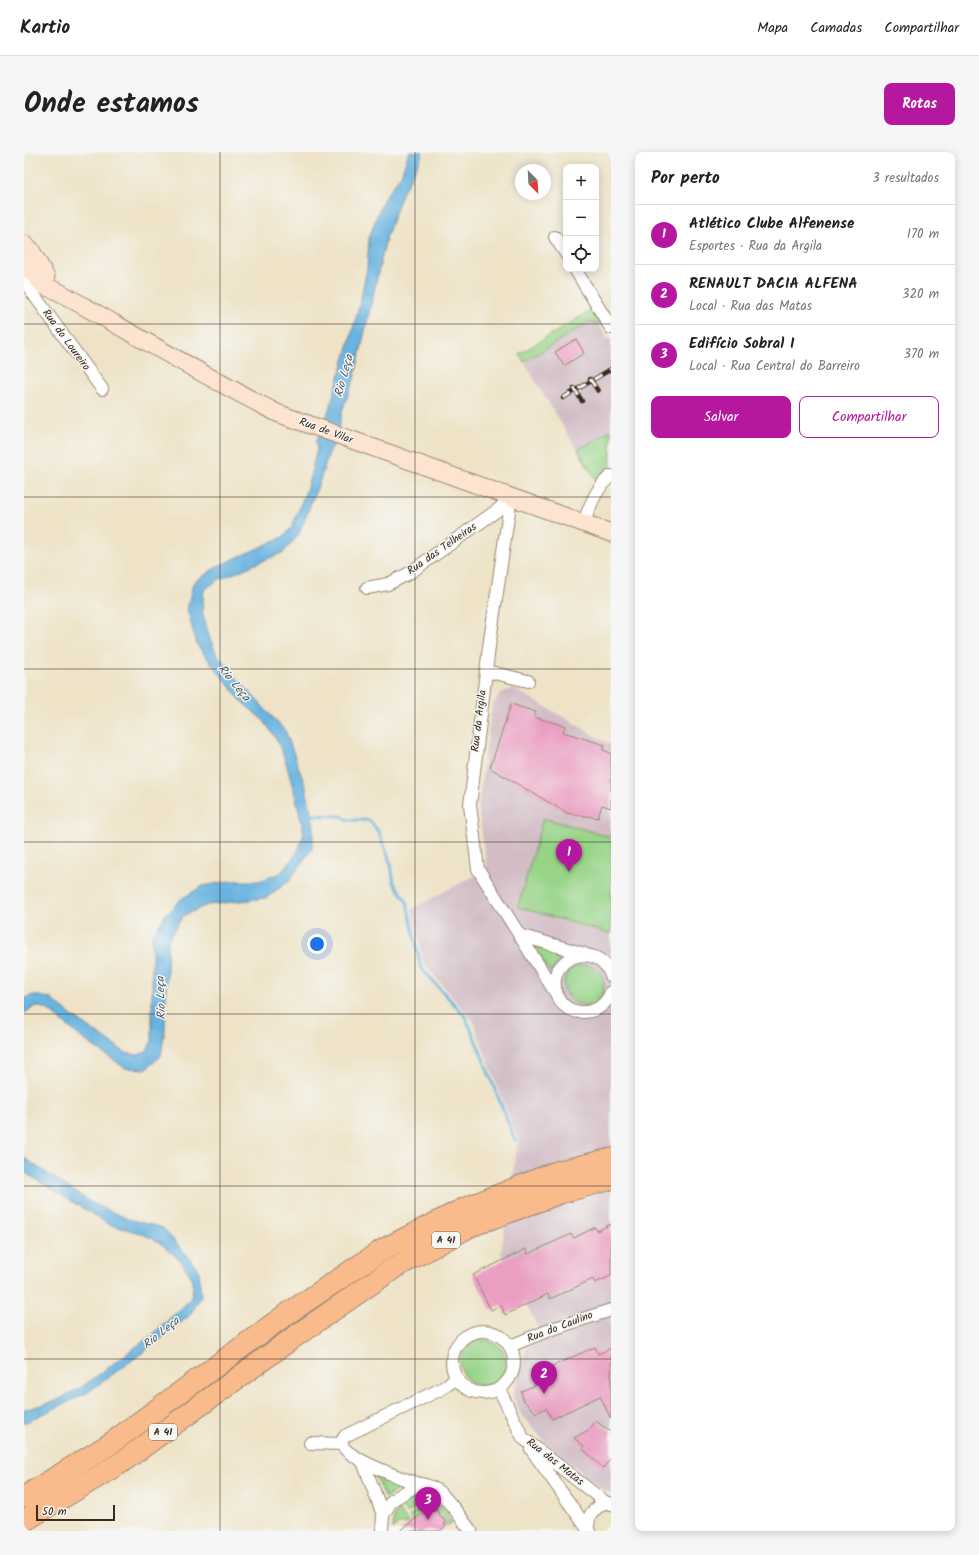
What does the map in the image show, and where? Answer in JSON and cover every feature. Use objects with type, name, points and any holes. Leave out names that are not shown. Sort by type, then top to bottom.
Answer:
[{"type":"highway","name":"A 41","points":[[24,1497],[110,1444],[284,1316],[384,1249],[461,1210],[556,1172],[611,1159]]},
{"type":"highway","name":"A 41","points":[[24,1521],[122,1462],[297,1335],[394,1268],[471,1226],[560,1193],[611,1179]]},
{"type":"street","points":[[555,237],[563,249]]},
{"type":"street","name":"Rua de Vilar","points":[[24,244],[31,250],[46,276],[57,291]]},
{"type":"street","name":"Rua de Vilar","points":[[26,265],[44,286],[57,291],[230,389],[277,413],[611,533]]},
{"type":"street","name":"Rua do Loureiro","points":[[26,265],[28,286],[102,389]]},
{"type":"street","points":[[577,272],[611,328]]},
{"type":"street","points":[[584,523],[598,491],[604,481],[611,476]]},
{"type":"street","name":"Rua das Telheiras","points":[[367,588],[388,584],[408,574],[499,509],[511,497]]},
{"type":"street","name":"Rua da Argila","points":[[511,497],[472,778],[470,805],[478,869],[556,995],[565,1006],[577,1012],[586,1012],[596,1010],[611,1002]]},
{"type":"street","points":[[486,671],[528,682]]},
{"type":"street","points":[[519,935],[611,963]]},
{"type":"street","points":[[556,995],[554,986],[558,970],[563,963],[570,958],[579,955],[592,956],[604,963],[611,976]]},
{"type":"street","points":[[596,1010],[603,1005],[611,992]]},
{"type":"street","name":"Rua do Caulino","points":[[510,1346],[552,1329],[611,1310]]},
{"type":"street","points":[[479,1330],[487,1330],[495,1332],[504,1338],[510,1346],[514,1356],[514,1365],[511,1375],[506,1383],[498,1389],[482,1393],[473,1392],[461,1385],[456,1379],[452,1370],[452,1352],[457,1343],[464,1336],[479,1330]]},
{"type":"street","points":[[456,1379],[441,1390],[345,1436],[342,1440],[342,1444],[346,1451],[363,1462],[419,1484],[434,1488],[443,1496],[470,1531]]},
{"type":"street","name":"Rua das Matas","points":[[498,1389],[523,1438],[608,1503]]},
{"type":"street","points":[[523,1438],[588,1531],[588,1519],[591,1512],[608,1503]]},
{"type":"street","points":[[310,1443],[342,1444]]},
{"type":"street","points":[[363,1462],[383,1515],[382,1531]]},
{"type":"street","points":[[383,1515],[390,1502],[402,1493],[419,1484]]},
{"type":"shaded area","points":[[595,308],[601,319],[598,324],[607,339],[611,339],[611,468],[602,474],[597,482],[519,354]]},
{"type":"shaded area","points":[[513,688],[611,745],[611,1493],[605,1491],[545,1442],[520,1412],[513,1396],[527,1348],[544,1340],[501,1253],[518,1140],[473,1021],[424,963],[412,909],[487,869],[478,808],[492,706],[500,694]]},
{"type":"green space","points":[[595,308],[601,319],[598,324],[589,322],[524,362],[519,354]]},
{"type":"green space","points":[[611,430],[611,468],[602,474],[597,482],[578,450]]},
{"type":"green space","points":[[543,818],[611,837],[611,934],[518,907]]},
{"type":"green space","points":[[535,946],[565,955],[556,964],[551,973],[534,947]]},
{"type":"green space","points":[[580,965],[588,965],[595,968],[601,974],[604,985],[601,996],[595,1002],[588,1005],[580,1005],[573,1002],[567,996],[564,989],[564,981],[567,974],[573,968]]},
{"type":"green space","points":[[478,1340],[488,1340],[500,1346],[505,1354],[505,1372],[500,1380],[492,1385],[478,1386],[470,1383],[463,1376],[460,1368],[460,1358],[463,1350],[470,1343]]},
{"type":"green space","points":[[378,1476],[398,1483],[400,1488],[385,1498],[376,1478]]},
{"type":"green space","points":[[419,1498],[427,1499],[407,1514],[401,1506],[408,1501]]},
{"type":"green space","points":[[431,1500],[442,1507],[452,1522],[446,1526],[443,1518],[438,1516],[439,1514],[437,1510],[434,1512],[432,1509],[426,1514],[425,1513],[412,1521],[409,1517]]},
{"type":"green space","points":[[398,1509],[409,1523],[402,1525],[400,1523],[393,1529],[394,1517]]},
{"type":"water","name":"Rio Leça","points":[[409,152],[423,152],[403,191],[386,238],[354,380],[343,408],[334,445],[330,450],[299,534],[284,552],[218,580],[204,590],[202,611],[209,636],[216,653],[286,732],[306,788],[314,826],[312,849],[289,881],[266,898],[207,905],[183,916],[168,940],[165,1029],[161,1056],[146,1069],[125,1068],[83,1039],[47,1009],[36,1006],[24,1013],[24,999],[33,995],[50,998],[72,1016],[126,1053],[138,1055],[146,1052],[152,1041],[152,936],[167,913],[181,899],[203,886],[231,881],[259,881],[281,873],[298,851],[304,833],[285,760],[277,740],[264,721],[242,702],[197,645],[187,609],[193,583],[218,566],[283,537],[292,527],[307,488],[317,449],[316,442],[325,422],[347,351],[367,268],[369,238],[383,200],[401,175]]},
{"type":"water","name":"Rio Leça","points":[[24,1158],[90,1202],[128,1219],[163,1228],[199,1270],[201,1296],[190,1315],[160,1340],[87,1393],[24,1423],[24,1410],[56,1401],[82,1387],[153,1334],[190,1300],[193,1289],[191,1276],[180,1260],[159,1242],[140,1233],[110,1225],[24,1172]]},
{"type":"building","points":[[576,339],[584,353],[564,366],[555,352]]},
{"type":"building","points":[[511,704],[536,712],[534,717],[565,726],[563,732],[605,745],[603,750],[611,753],[611,808],[602,805],[598,818],[567,813],[490,768]]},
{"type":"building","points":[[611,1224],[611,1276],[595,1283],[593,1279],[550,1299],[548,1294],[505,1315],[501,1305],[491,1310],[473,1275],[526,1249],[528,1254],[571,1234],[574,1238],[595,1227],[597,1231]]},
{"type":"building","points":[[595,1347],[598,1354],[611,1348],[611,1419],[600,1396],[552,1419],[546,1408],[536,1413],[523,1400],[521,1391],[536,1385],[532,1375]]},
{"type":"building","points":[[596,1421],[611,1432],[611,1458],[603,1468],[582,1448],[584,1446],[574,1438],[590,1429]]},
{"type":"building","points":[[432,1509],[434,1512],[436,1510],[446,1523],[444,1524],[446,1526],[440,1531],[400,1531],[420,1515],[425,1512],[426,1514]]},
{"type":"waterway","points":[[308,815],[341,816],[348,820],[369,820],[378,831],[391,865],[394,883],[407,902],[421,968],[465,1016],[515,1140]]},
{"type":"railway","points":[[563,398],[611,369]]},
{"type":"railway","points":[[590,379],[598,391]]},
{"type":"railway","points":[[574,388],[582,401]]},
{"type":"place","name":"Atlético Clube Alfenense","points":[[569,872]]},
{"type":"place","name":"RENAULT DACIA ALFENA","points":[[544,1394]]},
{"type":"place","name":"Edifício Sobral I","points":[[428,1520]]}]
